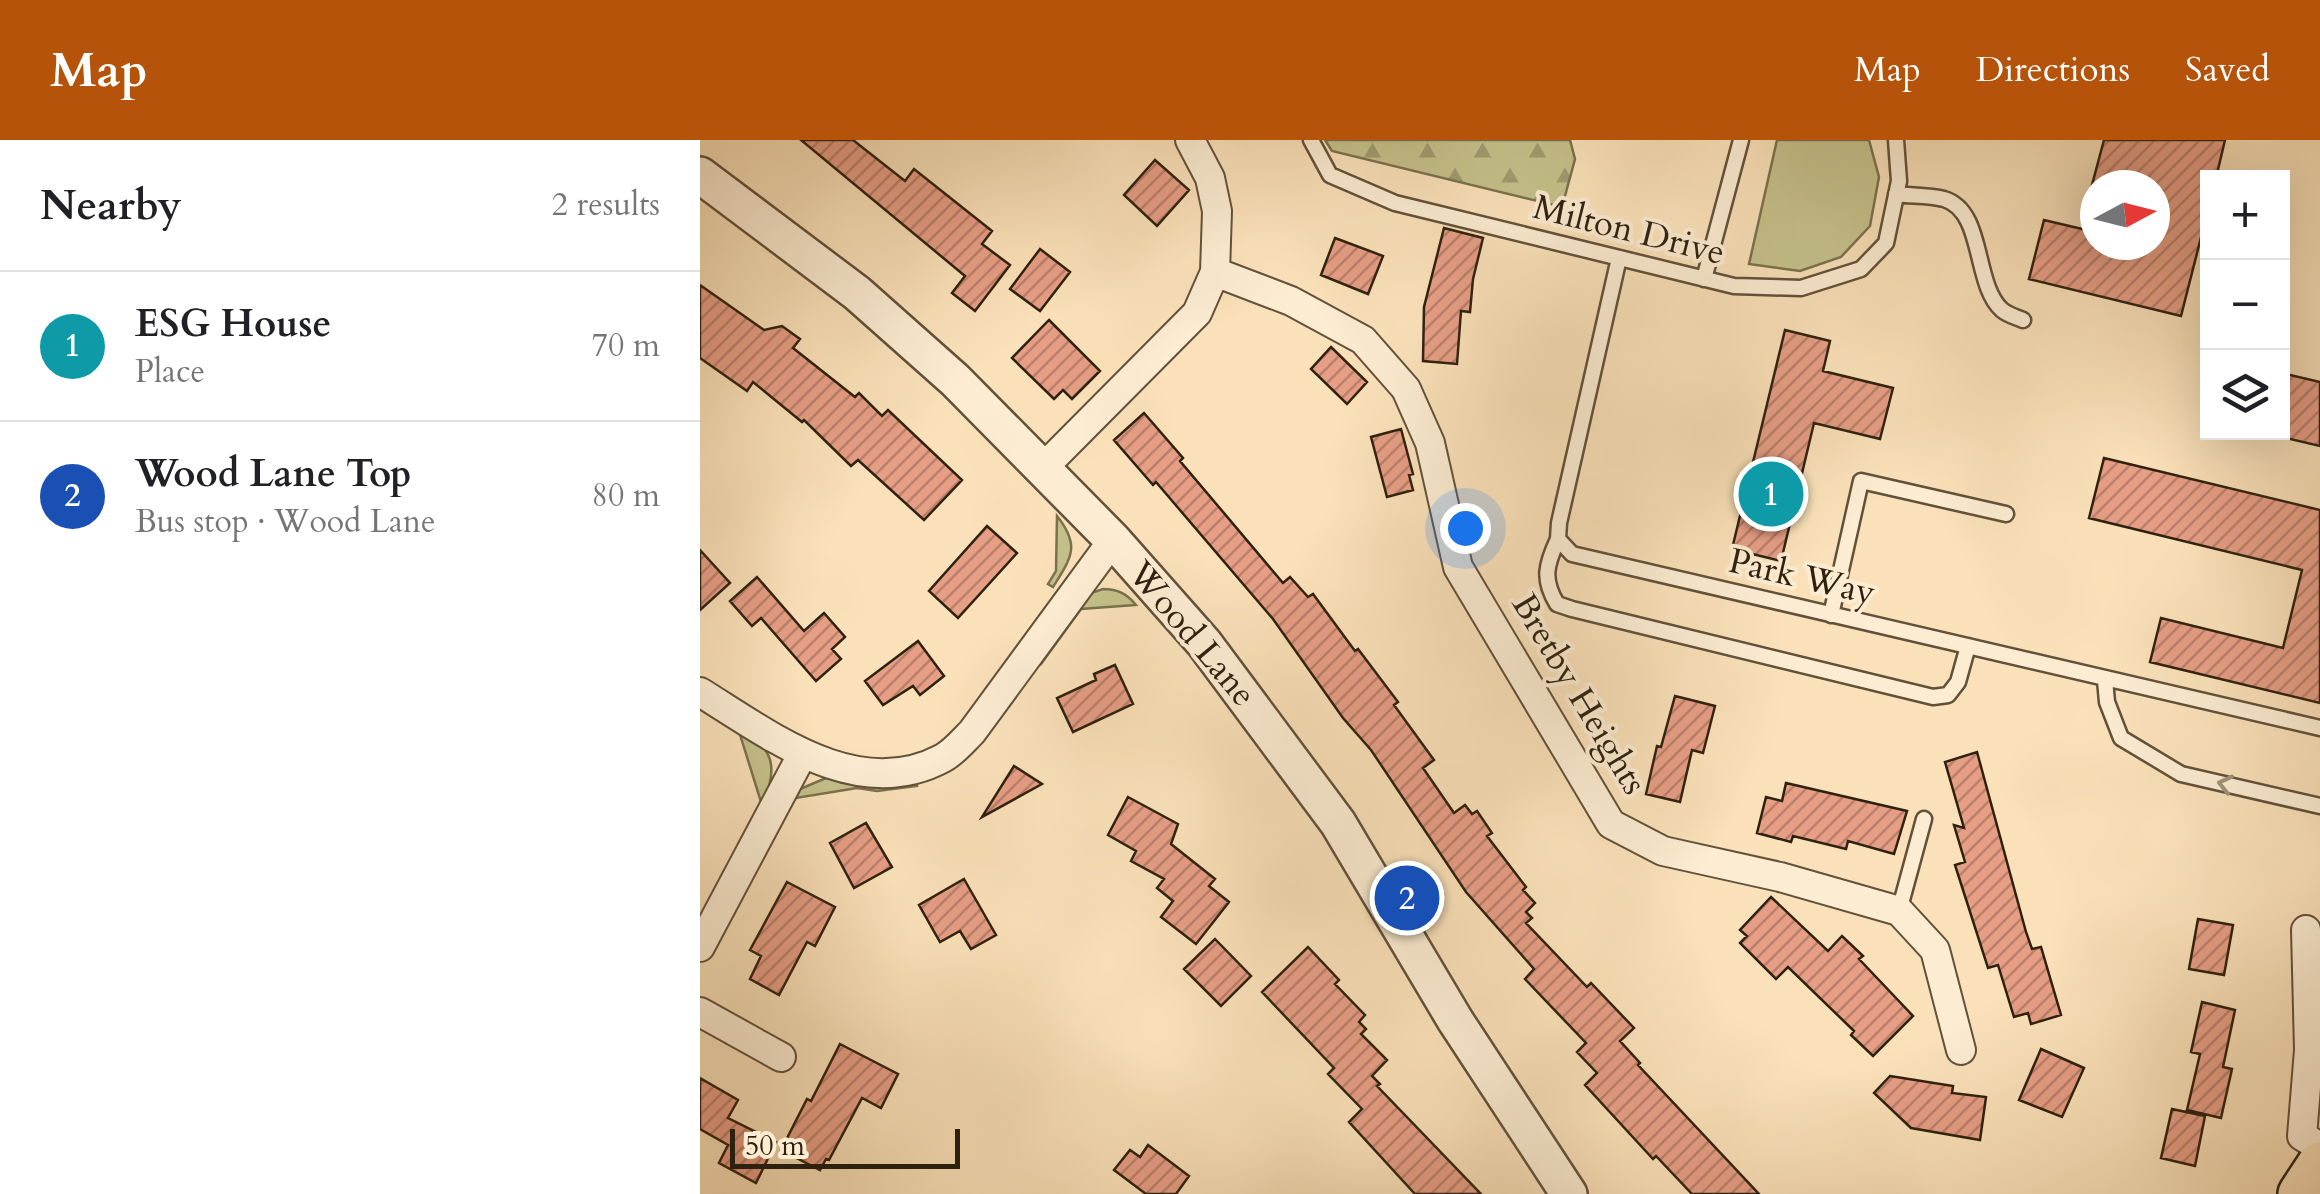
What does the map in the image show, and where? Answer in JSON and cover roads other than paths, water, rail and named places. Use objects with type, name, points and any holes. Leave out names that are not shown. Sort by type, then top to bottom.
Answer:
[{"type":"highway","points":[[2302,1194],[2320,1165]]},
{"type":"street","points":[[1042,468],[1198,313],[1215,272],[1217,211],[1210,178],[1190,140]]},
{"type":"street","name":"Wood Lane","points":[[700,175],[857,293],[954,380],[1113,540],[1204,643],[1338,823],[1455,1020],[1569,1194]]},
{"type":"street","name":"Bretby Heights","points":[[1215,272],[1291,301],[1363,340],[1406,390],[1430,443],[1458,567],[1611,824],[1662,851],[1780,877],[1899,911]]},
{"type":"street","points":[[700,692],[802,754],[835,766],[872,775],[916,770],[947,756],[972,732],[1113,540]]},
{"type":"street","points":[[700,947],[802,754]]},
{"type":"street","points":[[1899,911],[1934,950],[1961,1050]]},
{"type":"street","points":[[2306,930],[2309,1050],[2302,1136],[2320,1147]]},
{"type":"street","points":[[700,1012],[781,1057]]},
{"type":"lane","name":"Milton Drive","points":[[1311,140],[1330,175],[1395,203],[1734,286],[1801,288],[1861,269],[1886,243],[1897,188],[1896,140]]},
{"type":"lane","points":[[1704,279],[1741,140]]},
{"type":"lane","points":[[1897,188],[1946,200],[1957,207],[1968,222],[1995,301],[2004,312],[2024,320]]},
{"type":"lane","points":[[1619,258],[1558,539],[1545,569],[1547,587],[1557,604],[1932,697],[1948,695],[1958,682],[1968,646]]},
{"type":"lane","points":[[1831,615],[1861,481],[2006,514]]},
{"type":"lane","name":"Park Way","points":[[1558,539],[1572,554],[2320,728]]},
{"type":"lane","points":[[2105,680],[2106,702],[2121,738],[2180,774],[2320,806]]},
{"type":"lane","points":[[1899,911],[1924,819]]},
{"type":"place","name":"ESG House","points":[[1771,494]]},
{"type":"place","name":"Wood Lane Top","points":[[1407,898]]}]
